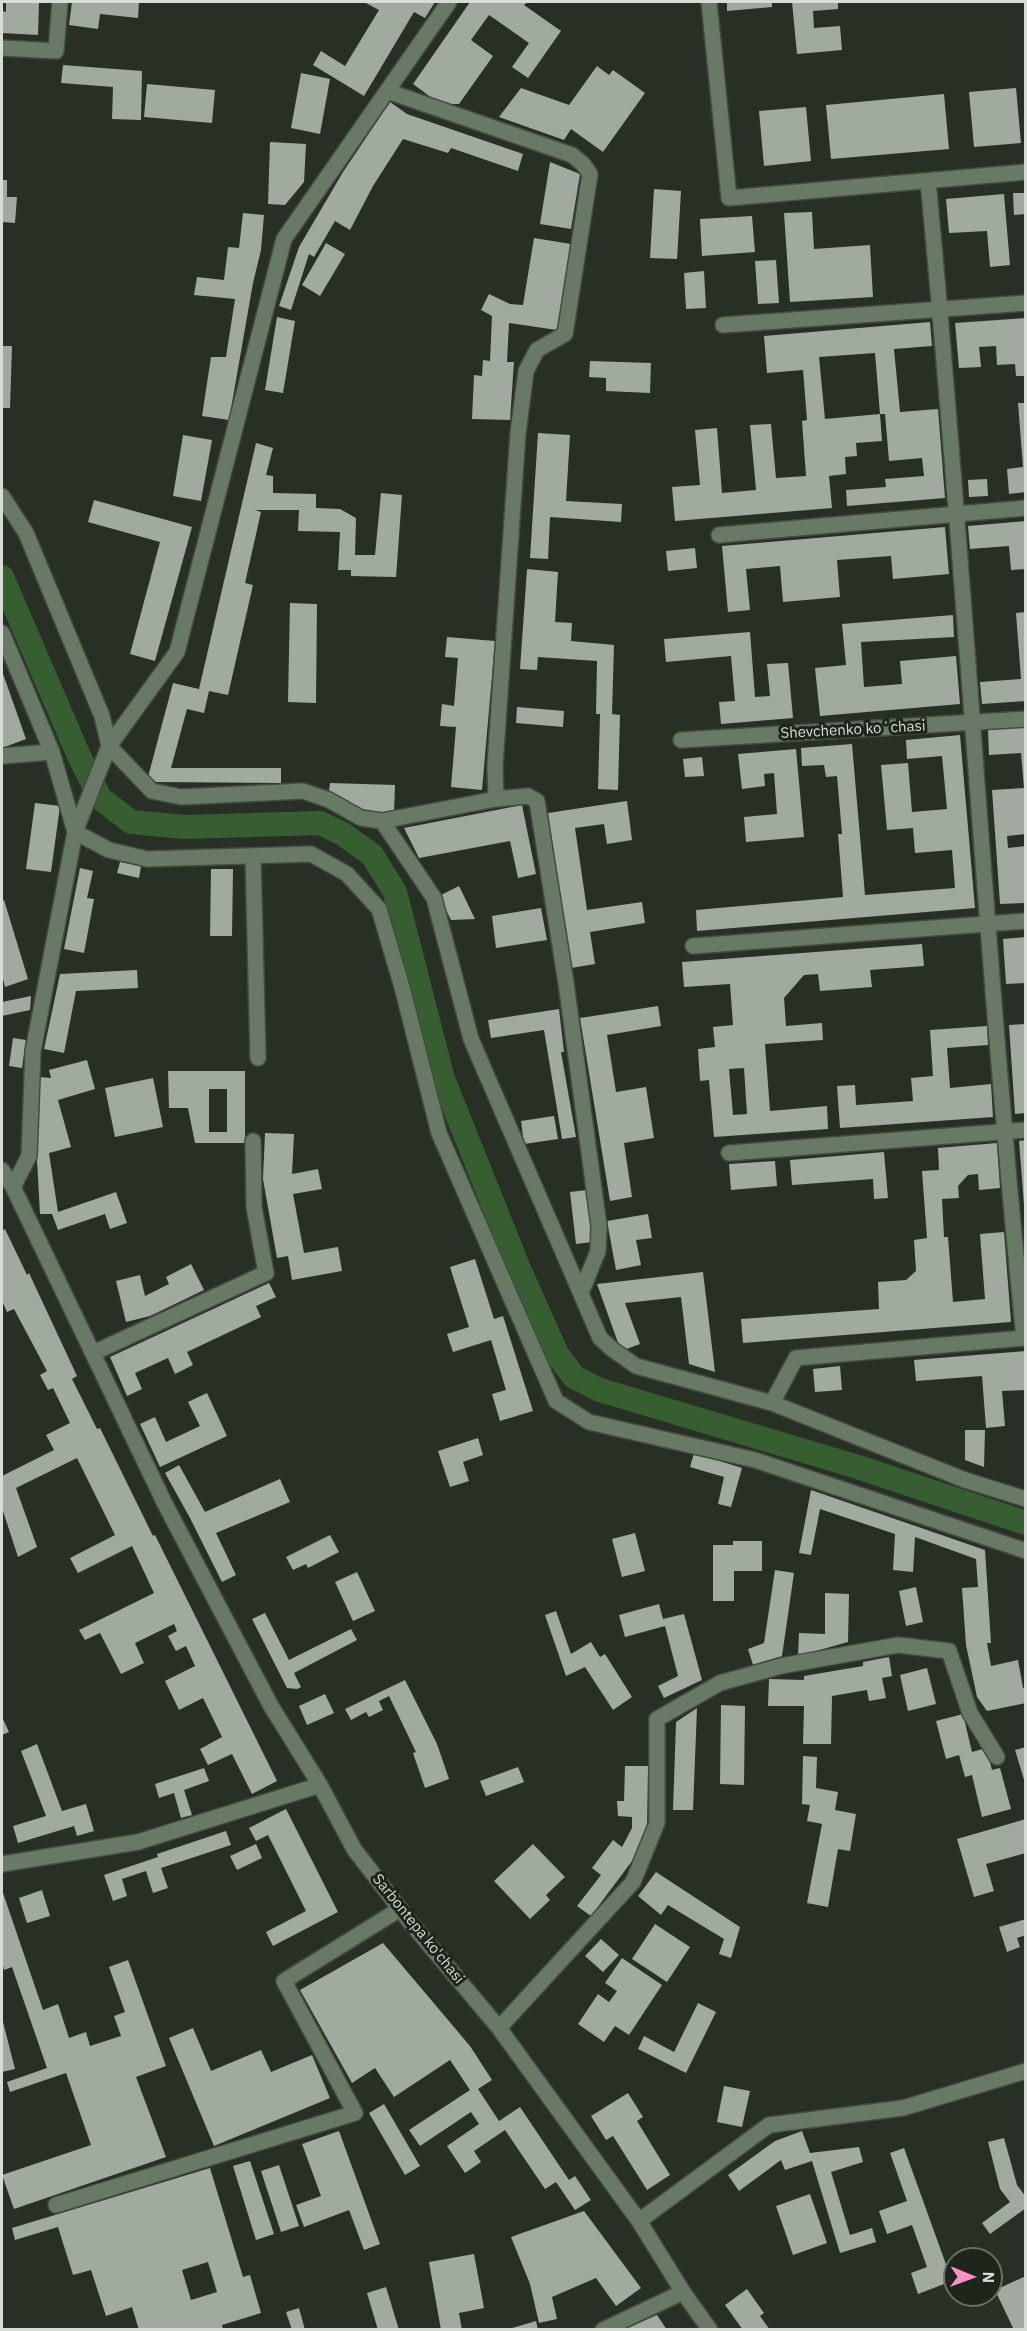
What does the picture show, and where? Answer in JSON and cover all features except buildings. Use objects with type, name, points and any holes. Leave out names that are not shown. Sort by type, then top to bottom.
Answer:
[{"type":"street","points":[[2,48],[56,51],[60,2]]},
{"type":"street","points":[[14,1187],[29,1156],[33,1051],[75,832],[109,746],[177,652],[284,239],[449,2]]},
{"type":"street","points":[[709,2],[729,198],[1026,172]]},
{"type":"street","points":[[387,91],[572,155],[584,164],[590,174],[565,334],[537,350],[526,371],[518,433],[495,765],[496,798]]},
{"type":"street","points":[[772,1403],[796,1358],[1024,1338],[1003,1132],[957,513],[928,181]]},
{"type":"street","points":[[723,325],[1026,303]]},
{"type":"street","points":[[2,496],[26,533],[102,716],[109,746],[152,791],[180,797],[303,791],[329,800],[361,818],[382,821],[496,798],[528,796],[537,801],[566,982],[599,1227],[598,1251],[581,1293]]},
{"type":"street","points":[[719,535],[1026,508]]},
{"type":"street","points":[[2,633],[52,752],[75,832],[109,850],[147,860],[311,854],[347,874],[378,909],[402,987],[439,1133],[556,1401],[589,1422],[755,1460],[1026,1551]]},
{"type":"street","name":"Shevchenko koʻchasi","points":[[681,740],[1026,719]]},
{"type":"street","points":[[2,756],[52,752]]},
{"type":"street","points":[[382,821],[434,898],[471,1039],[600,1338],[636,1366],[772,1403],[965,1480],[1026,1499]]},
{"type":"street","points":[[253,856],[258,1058]]},
{"type":"street","points":[[693,946],[1026,921]]},
{"type":"street","points":[[729,1153],[1026,1130]]},
{"type":"street","points":[[93,1353],[266,1273],[254,1207],[254,1141]]},
{"type":"street","name":"Sarbontepa ko'chasi","points":[[2,1170],[14,1187],[165,1504],[272,1706],[320,1785],[354,1849],[400,1909],[499,2028],[639,2221],[682,2292],[710,2330]]},
{"type":"street","points":[[499,2028],[633,1882],[657,1823],[657,1719],[720,1683],[781,1666],[898,1644],[949,1651],[970,1713],[997,1757]]},
{"type":"street","points":[[2,1864],[138,1842],[320,1785]]},
{"type":"street","points":[[56,2205],[355,2113],[284,1981],[400,1909]]},
{"type":"street","points":[[639,2221],[769,2125],[903,2108],[1026,2071]]},
{"type":"street","points":[[603,2330],[682,2292]]},
{"type":"waterway","points":[[2,577],[79,756],[100,798],[131,822],[185,827],[320,823],[343,834],[372,855],[395,892],[443,1079],[519,1269],[557,1354],[574,1377],[600,1390],[858,1467],[1026,1523]]}]
